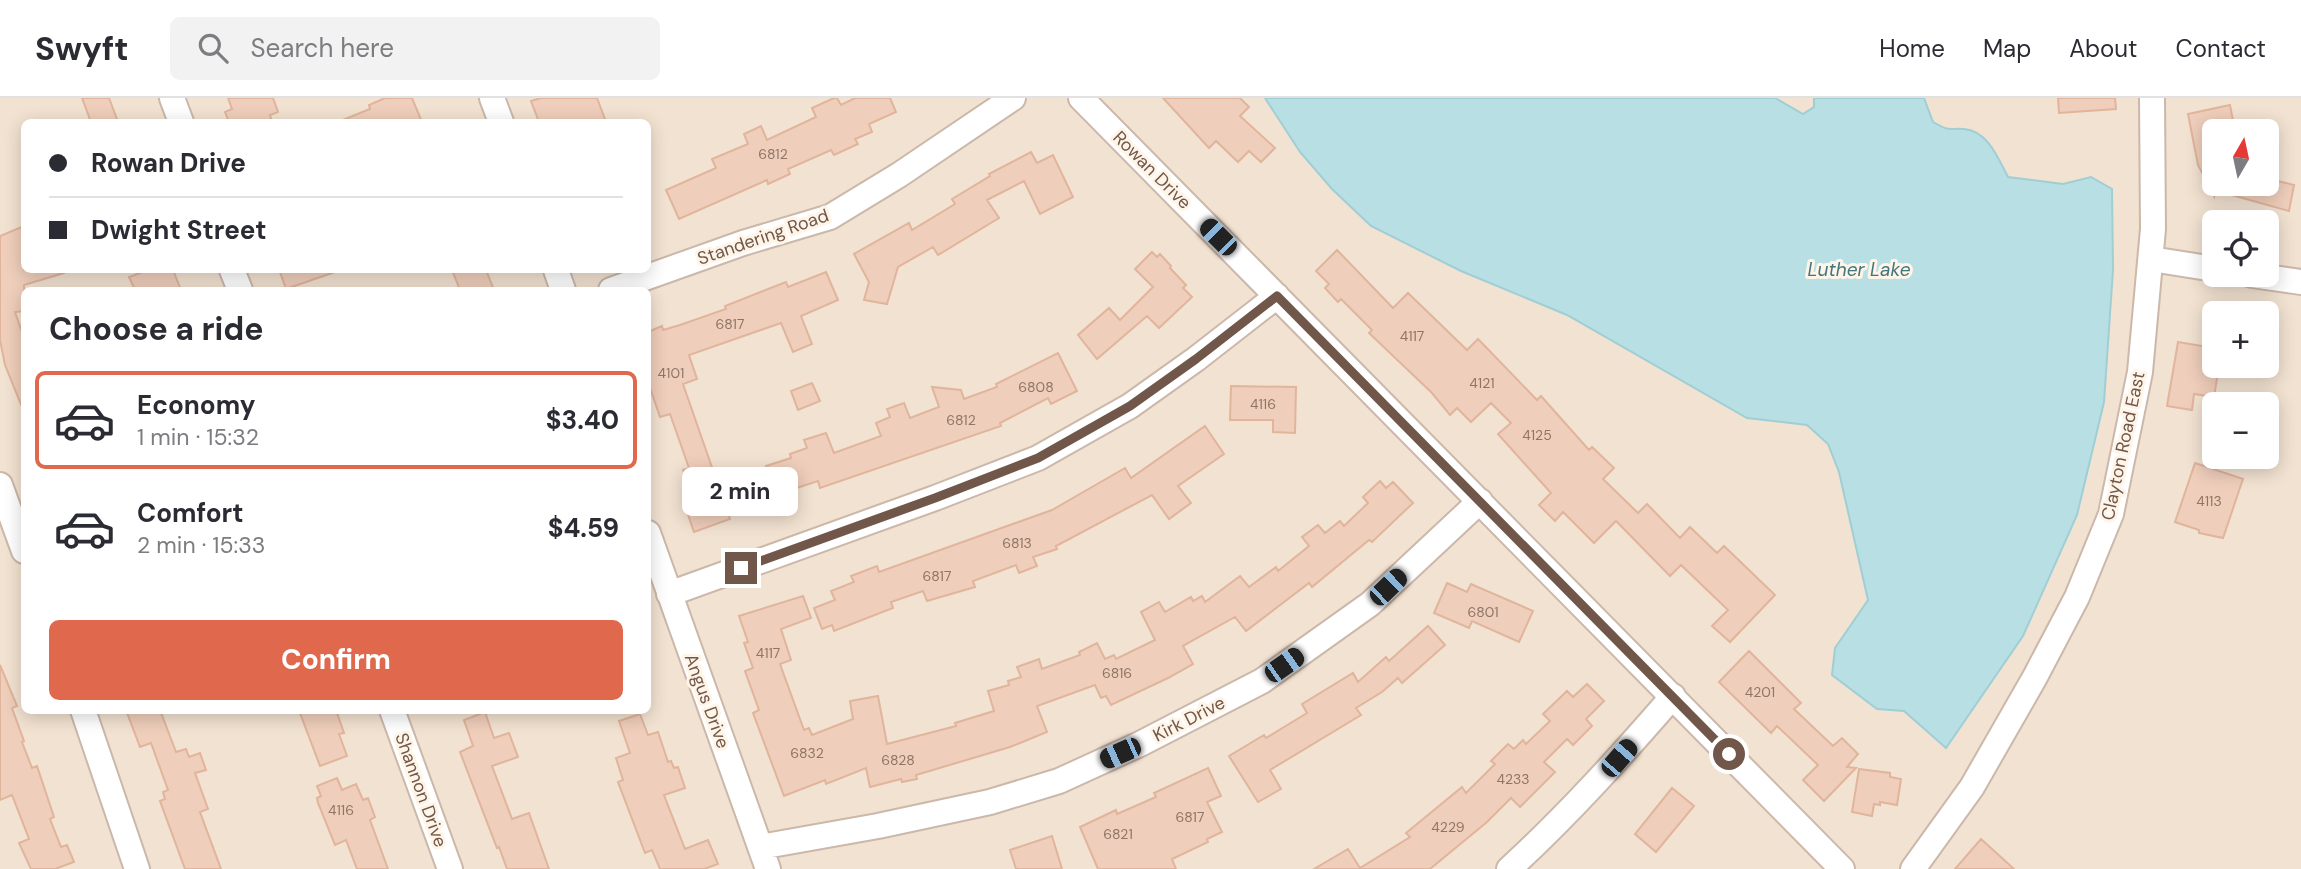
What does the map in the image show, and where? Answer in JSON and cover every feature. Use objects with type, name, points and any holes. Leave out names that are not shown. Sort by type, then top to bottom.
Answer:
[{"type":"street","points":[[172,98],[180,119]]},
{"type":"street","points":[[492,98],[500,119]]},
{"type":"street","name":"Standering Road","points":[[619,287],[743,243],[830,217],[899,175],[1013,98]]},
{"type":"street","name":"Rowan Drive","points":[[1081,98],[1842,869]]},
{"type":"street","name":"Clayton Road East","points":[[1913,869],[1972,787],[2035,677],[2077,597],[2111,514],[2140,372],[2153,229],[2152,98]]},
{"type":"street","points":[[2151,259],[2202,267]]},
{"type":"street","points":[[2279,279],[2301,282]]},
{"type":"street","points":[[669,594],[1038,458],[1130,406],[1277,296]]},
{"type":"street","points":[[8,500],[21,541]]},
{"type":"street","name":"Kirk Drive","points":[[764,858],[990,802],[1059,780],[1140,744],[1262,681],[1359,612],[1480,500]]},
{"type":"street","name":"Angus Drive","points":[[651,542],[764,858]]},
{"type":"street","points":[[1509,869],[1619,758],[1673,696]]},
{"type":"street","points":[[84,714],[137,869]]},
{"type":"street","name":"Shannon Drive","points":[[393,714],[450,869]]},
{"type":"shaded area","points":[[0,98],[2301,98],[2301,869],[0,869]]},
{"type":"water","name":"Luther Lake","points":[[1265,98],[1775,98],[1803,114],[1814,107],[1814,98],[1924,98],[1933,122],[1946,128],[1972,131],[1986,140],[2008,177],[2063,184],[2091,177],[2112,189],[2113,270],[2104,402],[2077,515],[2023,636],[1946,748],[1904,711],[1877,709],[1832,675],[1835,648],[1868,600],[1839,472],[1828,444],[1807,425],[1747,418],[1567,315],[1461,271],[1371,226],[1332,189],[1300,152]]},
{"type":"building","points":[[82,98],[109,98],[117,119],[90,119]]},
{"type":"building","points":[[228,98],[273,98],[278,112],[270,115],[271,119],[228,119],[225,112],[232,109]]},
{"type":"building","points":[[385,98],[412,98],[421,119],[345,119],[370,109],[369,105]]},
{"type":"building","points":[[541,98],[597,98],[605,119],[538,119],[531,101]]},
{"type":"building","points":[[837,98],[841,105],[855,98],[890,98],[896,112],[869,124],[872,132],[855,139],[858,144],[834,155],[831,150],[788,169],[790,174],[768,184],[767,180],[679,219],[666,190],[716,168],[712,159],[748,144],[744,134],[761,126],[767,140],[816,117],[812,108]]},
{"type":"building","points":[[1163,98],[1240,98],[1249,107],[1240,116],[1275,148],[1261,162],[1249,151],[1238,162],[1216,141],[1209,148]]},
{"type":"building","points":[[2058,98],[2115,98],[2116,109],[2059,113]]},
{"type":"building","points":[[2230,105],[2233,119],[2202,119],[2202,173],[2198,165],[2188,114]]},
{"type":"building","points":[[1031,152],[1037,163],[1053,155],[1073,197],[1040,214],[1024,181],[987,200],[999,218],[938,255],[933,247],[898,267],[887,304],[864,300],[869,282],[854,254],[909,223],[912,230],[955,204],[952,199],[990,176],[989,174]]},
{"type":"building","points":[[2279,181],[2294,185],[2289,211],[2235,196],[2279,196]]},
{"type":"building","points":[[21,227],[21,273],[64,273],[21,287],[21,311],[15,312],[21,329],[21,405],[5,365],[0,340],[0,236]]},
{"type":"building","points":[[1337,250],[1393,308],[1408,293],[1467,350],[1478,339],[1537,400],[1541,396],[1589,450],[1592,447],[1614,468],[1603,479],[1638,513],[1647,504],[1680,538],[1690,527],[1717,553],[1724,546],[1775,595],[1730,642],[1712,626],[1728,610],[1681,565],[1670,576],[1616,521],[1594,543],[1563,512],[1555,521],[1539,505],[1551,493],[1498,434],[1511,423],[1491,403],[1471,422],[1457,408],[1450,415],[1432,393],[1369,333],[1372,330],[1341,299],[1338,302],[1325,288],[1329,284],[1316,271]]},
{"type":"building","points":[[1152,252],[1157,257],[1160,254],[1171,266],[1186,285],[1183,288],[1192,297],[1159,328],[1147,316],[1097,359],[1078,335],[1109,308],[1120,320],[1153,287],[1135,269]]},
{"type":"building","points":[[826,272],[838,300],[801,316],[812,344],[793,352],[781,323],[689,355],[697,379],[683,384],[730,519],[694,532],[684,503],[693,500],[683,470],[689,468],[670,414],[660,417],[651,391],[651,331],[662,326],[663,330],[726,309],[725,306],[786,282],[788,287]]},
{"type":"building","points":[[140,273],[174,273],[180,287],[134,287],[129,277]]},
{"type":"building","points":[[280,273],[332,273],[292,287],[285,287]]},
{"type":"building","points":[[453,273],[487,273],[493,287],[459,287]]},
{"type":"building","points":[[2178,342],[2202,346],[2202,378],[2217,378],[2215,392],[2194,394],[2192,410],[2167,406]]},
{"type":"building","points":[[1058,353],[1077,391],[1051,404],[1048,398],[1000,423],[1001,426],[820,488],[818,481],[775,495],[766,466],[791,458],[790,454],[807,448],[804,440],[826,433],[834,453],[881,436],[876,423],[890,417],[887,409],[904,403],[910,418],[939,407],[932,387],[961,390],[964,399],[997,387],[996,384]]},
{"type":"building","points":[[812,383],[820,401],[798,410],[791,391]]},
{"type":"building","points":[[1231,386],[1296,387],[1295,433],[1273,432],[1273,420],[1230,420]]},
{"type":"building","points":[[1205,426],[1224,454],[1178,486],[1191,503],[1169,519],[1152,495],[1056,546],[1057,549],[1033,557],[1037,566],[1019,573],[1016,565],[973,581],[975,587],[927,601],[923,591],[891,602],[893,608],[834,631],[832,625],[822,629],[814,608],[835,600],[831,591],[854,582],[851,576],[877,566],[879,572],[1052,510],[1125,468],[1131,478]]},
{"type":"building","points":[[2195,463],[2202,465],[2202,469],[2213,469],[2243,479],[2223,538],[2199,533],[2199,530],[2175,522]]},
{"type":"building","points":[[1380,481],[1386,488],[1393,482],[1413,503],[1372,542],[1369,540],[1312,587],[1309,583],[1246,631],[1235,617],[1183,646],[1193,664],[1168,678],[1111,705],[1106,696],[1101,698],[1095,685],[1037,706],[1047,732],[1010,747],[916,775],[917,779],[902,782],[901,779],[870,787],[866,768],[826,784],[825,780],[784,796],[753,713],[759,710],[745,671],[753,668],[744,643],[748,642],[739,616],[803,596],[811,618],[781,629],[791,660],[780,664],[804,730],[809,728],[812,735],[853,719],[850,701],[878,696],[887,744],[956,726],[955,723],[994,711],[988,691],[1009,685],[1008,681],[1021,677],[1017,667],[1039,659],[1042,669],[1080,655],[1079,652],[1097,643],[1105,659],[1114,655],[1116,659],[1155,640],[1141,612],[1159,602],[1165,612],[1191,597],[1193,601],[1202,596],[1205,602],[1240,576],[1249,587],[1276,567],[1278,571],[1309,546],[1302,537],[1318,525],[1325,533],[1340,521],[1344,526],[1368,503],[1363,497]]},
{"type":"building","points":[[1447,583],[1467,592],[1471,584],[1533,611],[1519,642],[1472,621],[1469,628],[1434,613]]},
{"type":"building","points":[[1428,626],[1445,645],[1402,683],[1398,678],[1356,708],[1361,715],[1270,770],[1281,789],[1258,802],[1229,756],[1307,713],[1302,704],[1353,673],[1358,682],[1386,657],[1389,661]]},
{"type":"building","points":[[1749,651],[1801,703],[1794,709],[1833,746],[1842,738],[1858,754],[1847,767],[1856,768],[1824,801],[1803,780],[1818,765],[1777,726],[1771,733],[1719,682]]},
{"type":"building","points":[[0,665],[17,706],[12,708],[24,741],[22,742],[32,768],[37,766],[54,817],[50,819],[61,847],[67,845],[74,862],[55,869],[31,869],[19,843],[29,839],[12,795],[0,800]]},
{"type":"building","points":[[1587,684],[1604,701],[1586,719],[1592,726],[1573,745],[1567,739],[1544,762],[1555,772],[1520,807],[1511,798],[1487,822],[1430,869],[1314,869],[1348,849],[1360,868],[1410,837],[1406,833],[1462,787],[1466,793],[1495,764],[1491,761],[1508,744],[1514,749],[1523,740],[1526,744],[1550,721],[1543,714],[1567,691],[1573,697]]},
{"type":"building","points":[[128,714],[162,714],[176,752],[186,749],[189,757],[200,753],[206,770],[195,773],[208,809],[200,812],[221,869],[185,869],[160,801],[165,799],[163,792],[168,790],[151,743],[140,747]]},
{"type":"building","points":[[300,714],[337,714],[344,733],[339,734],[347,756],[320,766]]},
{"type":"building","points":[[486,714],[494,738],[509,733],[518,757],[492,766],[512,819],[529,813],[549,869],[507,869],[460,752],[473,746],[464,720]]},
{"type":"building","points":[[640,714],[648,735],[658,732],[668,762],[671,761],[674,768],[678,767],[685,788],[664,795],[685,849],[708,840],[718,864],[704,869],[660,869],[652,850],[645,853],[618,782],[623,780],[616,758],[630,753],[619,721]]},
{"type":"building","points":[[1208,768],[1221,796],[1207,802],[1222,832],[1207,839],[1208,842],[1172,859],[1176,869],[1098,869],[1080,827],[1116,810],[1117,814],[1156,797],[1154,793]]},
{"type":"building","points":[[1859,769],[1890,773],[1890,777],[1901,779],[1897,805],[1880,802],[1880,805],[1874,804],[1872,816],[1852,812]]},
{"type":"building","points":[[337,778],[342,790],[356,784],[363,800],[368,798],[375,817],[370,820],[388,869],[357,869],[346,840],[335,845],[318,803],[317,798],[321,796],[317,786]]},
{"type":"building","points":[[1672,788],[1694,806],[1656,852],[1635,834]]},
{"type":"building","points":[[1052,836],[1062,869],[1016,869],[1010,850]]},
{"type":"building","points":[[1981,839],[2014,869],[1955,869]]},
{"type":"route","points":[[741,568],[1038,458],[1130,406],[1277,296],[1729,754]]}]
